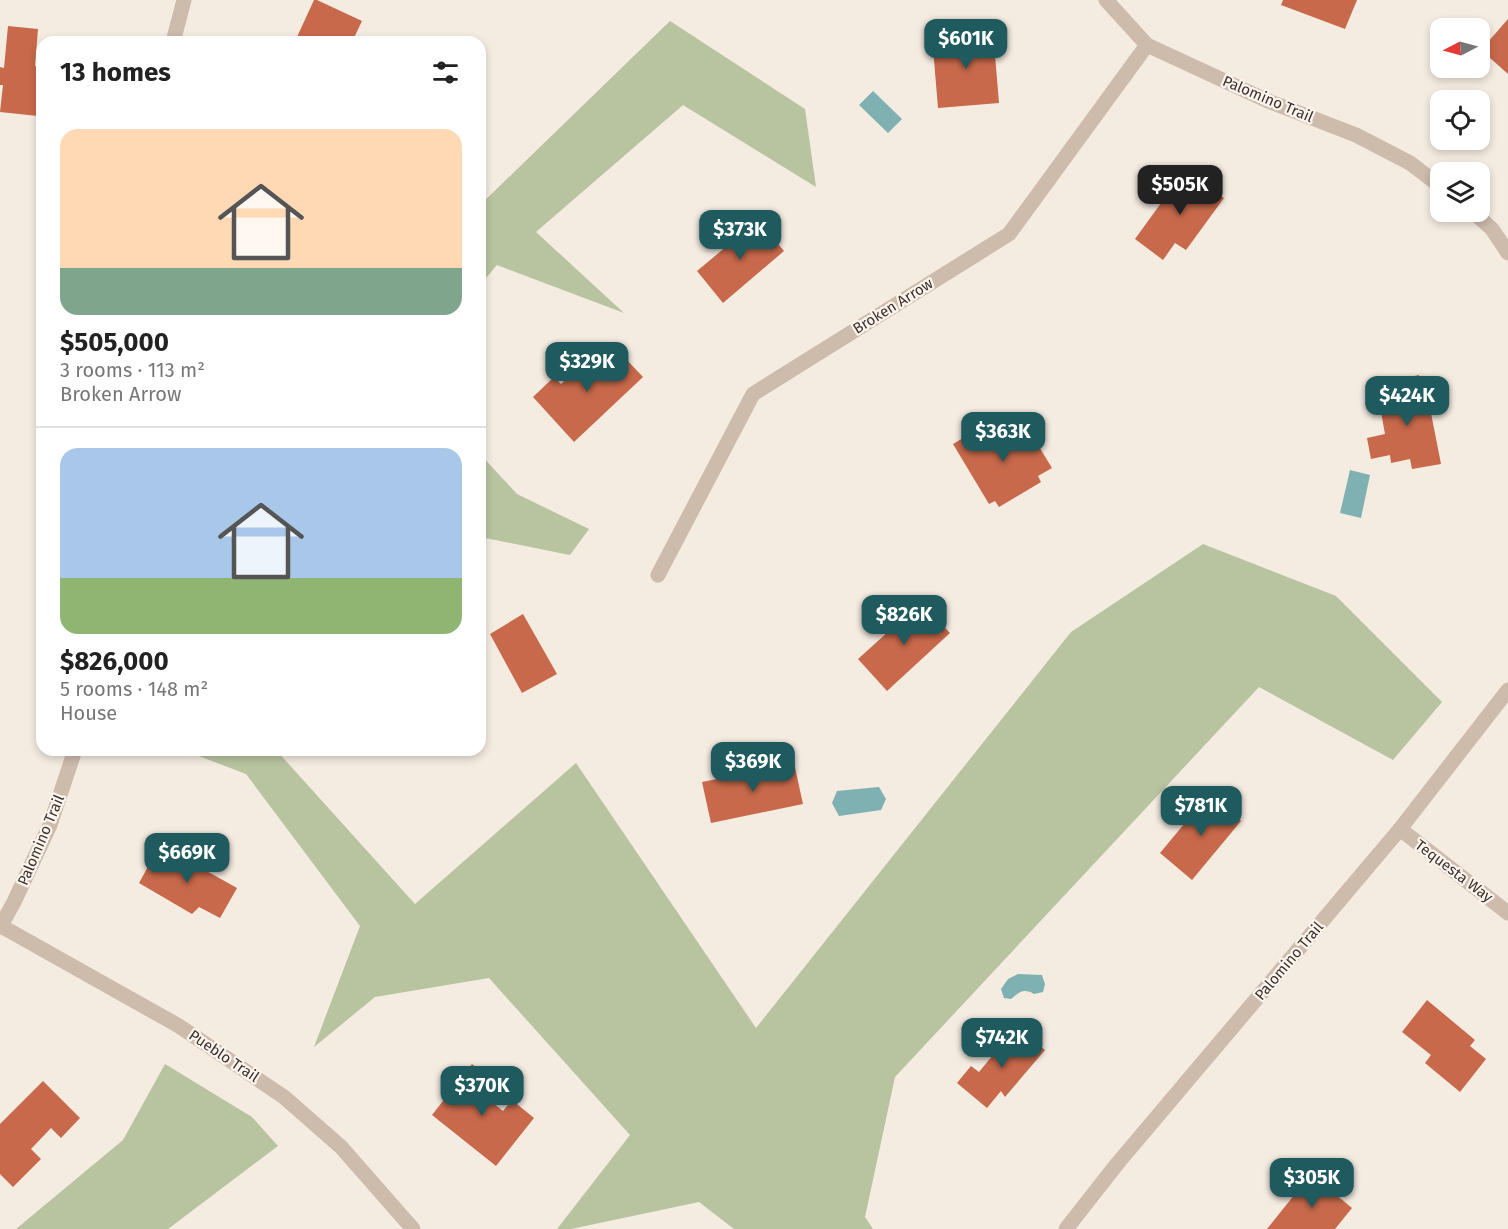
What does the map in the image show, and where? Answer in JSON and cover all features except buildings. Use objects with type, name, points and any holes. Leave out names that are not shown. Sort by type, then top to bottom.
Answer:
[{"type":"street","points":[[175,36],[184,0]]},
{"type":"street","name":"Palomino Trail","points":[[1106,0],[1147,45],[1269,101],[1356,135],[1410,162],[1430,178]]},
{"type":"street","name":"Broken Arrow","points":[[658,575],[753,394],[1009,234],[1147,45]]},
{"type":"street","points":[[1484,222],[1492,229],[1508,253]]},
{"type":"street","name":"Palomino Trail","points":[[1066,1229],[1117,1164],[1400,829],[1508,690]]},
{"type":"street","name":"Palomino Trail","points":[[0,927],[50,825],[73,756]]},
{"type":"street","name":"Tequesta Way","points":[[1400,829],[1508,913]]},
{"type":"street","name":"Pueblo Trail","points":[[0,927],[179,1026],[284,1097],[341,1147],[413,1229]]},
{"type":"green space","points":[[670,21],[805,109],[816,187],[683,105],[536,232],[624,313],[497,265],[486,278],[486,199]]},
{"type":"green space","points":[[486,460],[517,494],[589,529],[570,555],[486,538]]},
{"type":"green space","points":[[1203,544],[1336,596],[1442,702],[1393,760],[1259,687],[895,1077],[865,1217],[873,1229],[734,1229],[699,1202],[571,1229],[557,1229],[630,1135],[489,978],[375,997],[314,1047],[360,926],[246,774],[199,756],[281,756],[415,904],[576,763],[756,1028],[1071,632]]},
{"type":"green space","points":[[165,1064],[252,1117],[278,1146],[168,1229],[16,1229],[123,1140]]},
{"type":"water","points":[[873,91],[902,119],[888,133],[859,105]]},
{"type":"water","points":[[1350,470],[1370,475],[1361,518],[1340,513]]},
{"type":"water","points":[[879,787],[886,799],[881,810],[839,816],[832,803],[837,791]]},
{"type":"water","points":[[1018,974],[1042,975],[1045,984],[1043,992],[1034,994],[1024,991],[1011,999],[1004,998],[1001,989],[1008,979]]}]
